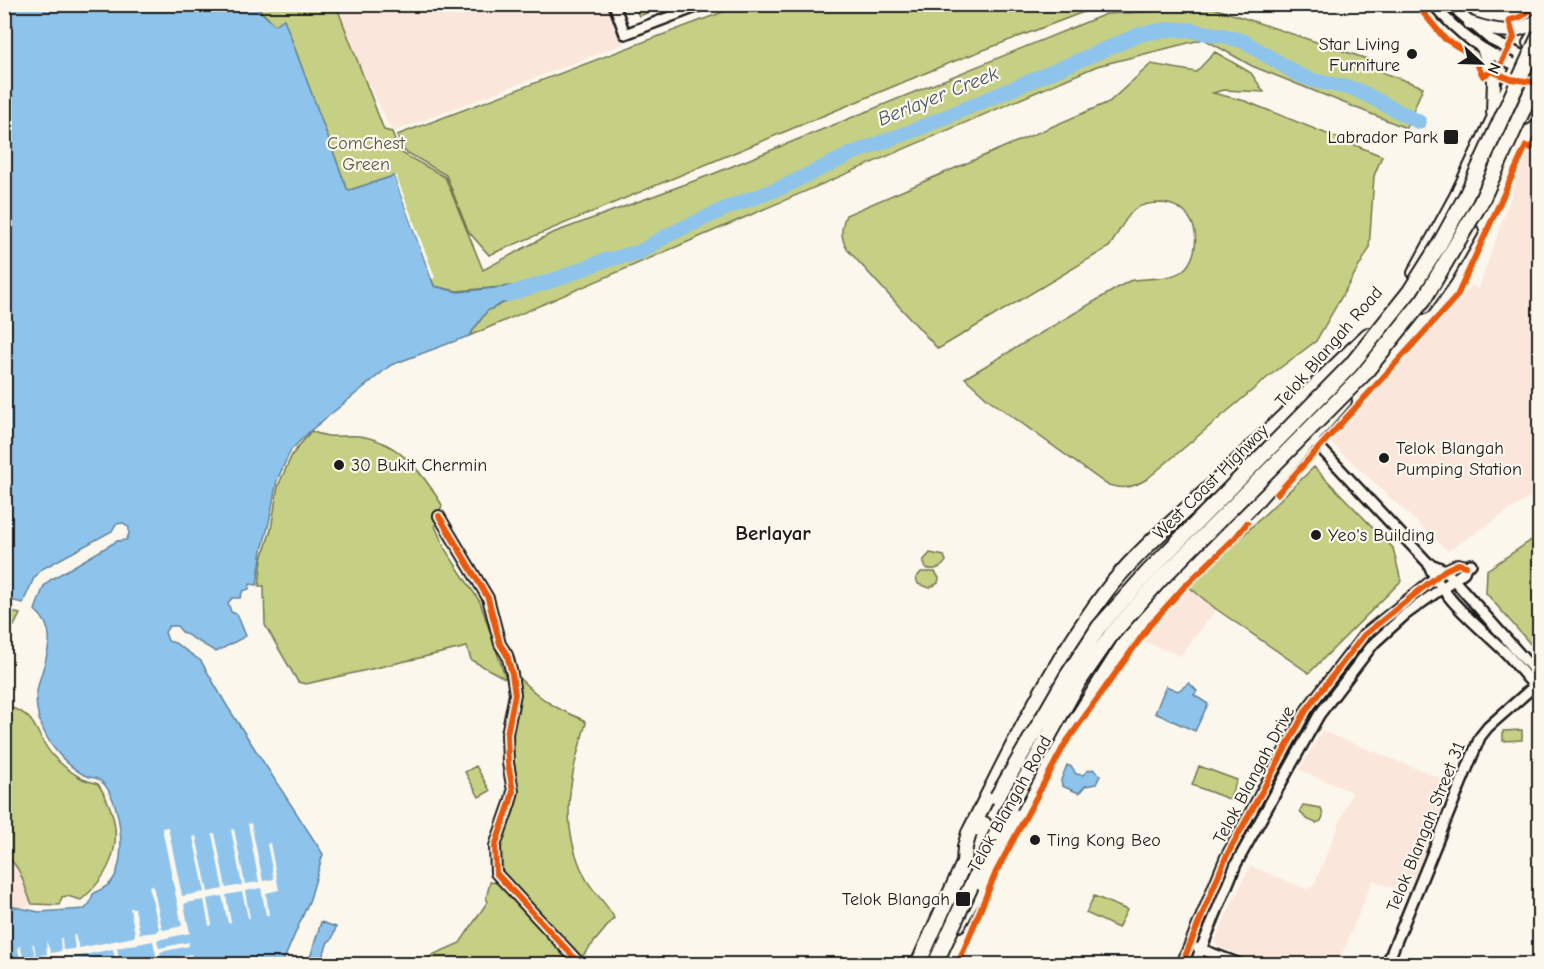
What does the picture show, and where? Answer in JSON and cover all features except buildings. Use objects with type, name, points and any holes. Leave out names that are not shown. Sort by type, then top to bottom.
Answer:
[{"type":"highway","name":"West Coast Highway","points":[[918,964],[964,863],[1003,788],[1067,676],[1099,627],[1148,572],[1351,365],[1410,291],[1466,196],[1539,34]]},
{"type":"highway","name":"West Coast Highway","points":[[935,964],[1010,806],[1078,683],[1111,634],[1159,581],[1363,375],[1424,299],[1481,202],[1539,73]]},
{"type":"highway","points":[[964,863],[969,833],[1035,703],[1056,665],[1112,584],[1140,554],[1368,335]]},
{"type":"main road","points":[[1470,22],[1498,31],[1511,31],[1534,23],[1539,18]]},
{"type":"main road","name":"Telok Blangah Road","points":[[910,964],[974,829],[1042,705],[1097,623],[1368,335],[1406,285],[1456,196],[1539,23]]},
{"type":"main road","points":[[1484,51],[1494,80],[1492,120]]},
{"type":"main road","points":[[1521,61],[1539,59]]},
{"type":"main road","points":[[1521,61],[1539,73]]},
{"type":"main road","name":"Telok Blangah Road","points":[[941,964],[949,945],[1051,758],[1125,641],[1169,588],[1251,508],[1312,440],[1435,295],[1486,205],[1539,86]]},
{"type":"main road","points":[[1525,118],[1539,105]]},
{"type":"main road","points":[[1425,254],[1441,263],[1446,276]]},
{"type":"main road","points":[[1180,534],[1194,550],[1204,553]]},
{"type":"main road","points":[[922,939],[927,946],[934,949],[942,949],[949,945]]},
{"type":"street","points":[[614,4],[625,34],[704,4]]},
{"type":"street","points":[[1433,4],[1452,26],[1484,51],[1521,61]]},
{"type":"street","points":[[1449,4],[1491,40],[1521,61]]},
{"type":"street","points":[[1312,440],[1428,563],[1434,578],[1442,589],[1538,684]]},
{"type":"street","points":[[439,516],[488,598],[500,644],[507,655],[512,674],[515,694],[507,734],[508,763],[513,791],[495,846],[496,873],[580,964]]},
{"type":"street","points":[[1428,563],[1445,570],[1538,684]]},
{"type":"street","name":"Telok Blangah Drive","points":[[1182,964],[1226,857],[1307,709],[1364,635],[1445,570],[1458,564],[1469,565],[1464,572],[1406,614],[1374,643],[1319,715],[1236,864],[1195,964]]},
{"type":"street","name":"Telok Blangah Street 31","points":[[1388,964],[1480,737],[1488,727],[1538,684]]},
{"type":"street","points":[[1190,945],[1240,964]]},
{"type":"shaded area","points":[[331,5],[610,5],[624,44],[392,132]]},
{"type":"shaded area","points":[[1539,135],[1539,491],[1448,551],[1329,441],[1473,284],[1478,290],[1527,150],[1533,151]]},
{"type":"shaded area","points":[[1189,587],[1216,609],[1181,656],[1137,639]]},
{"type":"shaded area","points":[[1322,731],[1453,783],[1406,893],[1373,880],[1338,964],[1264,964],[1217,946],[1215,941],[1250,866],[1307,889],[1314,885],[1352,792],[1299,770]]},
{"type":"shaded area","points":[[4,856],[13,861],[24,880],[32,904],[23,909],[5,907]]},
{"type":"green space","points":[[744,4],[1102,5],[947,64],[489,255],[468,231],[446,175],[401,149],[397,135]]},
{"type":"green space","name":"ComChest Green","points":[[266,5],[336,5],[384,130],[392,132],[398,151],[445,177],[483,270],[550,234],[713,174],[1106,14],[1214,8],[1376,62],[1384,73],[1423,87],[1406,128],[1252,66],[1204,39],[1097,66],[469,336],[487,311],[524,293],[522,285],[457,291],[434,286],[394,176],[347,189],[284,20],[275,26],[259,9]]},
{"type":"green space","points":[[633,5],[668,5],[639,16]]},
{"type":"green space","points":[[1268,5],[1318,5],[1300,12],[1293,12]]},
{"type":"green space","points":[[1215,52],[1251,73],[1264,92],[1223,90],[1213,93],[1245,101],[1382,156],[1374,176],[1369,249],[1316,341],[1268,377],[1147,479],[1127,487],[1112,486],[1106,484],[988,399],[965,378],[1129,281],[1164,278],[1182,271],[1191,260],[1195,243],[1193,226],[1185,213],[1178,208],[1161,203],[1138,207],[1127,217],[1109,247],[938,349],[847,249],[842,236],[843,224],[846,215],[1109,102],[1151,64],[1196,72]]},
{"type":"green space","points":[[311,431],[326,436],[358,436],[378,441],[390,446],[419,472],[442,505],[435,526],[445,549],[480,602],[506,679],[471,660],[467,647],[306,684],[298,682],[265,625],[264,586],[259,586],[262,559],[271,529],[278,486],[292,455]]},
{"type":"green space","points":[[1314,467],[1393,548],[1401,581],[1309,673],[1216,609],[1189,587]]},
{"type":"green space","points":[[1539,535],[1539,652],[1486,593],[1487,570]]},
{"type":"green space","points":[[930,553],[944,556],[946,561],[937,568],[926,568],[923,561]]},
{"type":"green space","points":[[921,572],[935,572],[939,578],[938,583],[930,588],[918,584],[916,578]]},
{"type":"green space","points":[[5,610],[20,614],[14,626],[5,633]]},
{"type":"green space","points":[[518,677],[549,703],[586,723],[575,762],[569,800],[569,819],[577,857],[585,877],[614,918],[580,959],[507,881],[502,868],[501,847],[517,797],[512,737]]},
{"type":"green space","points":[[5,706],[25,714],[55,758],[78,776],[98,784],[107,800],[113,816],[115,846],[104,874],[81,900],[67,896],[62,897],[59,905],[32,904],[19,871],[5,856]]},
{"type":"green space","points":[[1522,730],[1522,740],[1503,741],[1503,731]]},
{"type":"green space","points":[[476,766],[490,791],[479,797],[465,772]]},
{"type":"green space","points":[[1199,766],[1237,780],[1229,799],[1192,785]]},
{"type":"green space","points":[[1303,805],[1321,808],[1323,816],[1321,821],[1316,823],[1306,819],[1300,811]]},
{"type":"green space","points":[[490,882],[497,883],[511,894],[576,964],[428,964],[427,961],[432,955],[460,943],[488,901],[486,899]]},
{"type":"green space","points":[[1094,896],[1127,910],[1118,928],[1086,913]]},
{"type":"water","points":[[5,5],[266,5],[259,10],[275,25],[284,19],[347,189],[394,176],[434,286],[458,292],[522,285],[524,292],[487,311],[469,336],[391,365],[310,431],[291,450],[277,480],[257,585],[250,584],[249,589],[243,591],[240,598],[232,598],[228,603],[231,612],[237,614],[246,636],[216,652],[182,632],[177,626],[169,626],[165,632],[168,641],[175,643],[201,661],[227,706],[323,854],[310,899],[282,964],[5,964],[4,907],[10,906],[39,912],[85,909],[93,894],[106,887],[117,871],[120,859],[120,830],[108,789],[99,780],[76,770],[60,756],[39,719],[37,696],[47,657],[49,633],[45,621],[35,610],[44,586],[50,580],[117,541],[126,540],[129,528],[124,523],[116,524],[112,531],[42,569],[34,578],[23,603],[5,599]]},
{"type":"water","points":[[1189,683],[1197,691],[1194,695],[1208,704],[1195,731],[1155,713],[1166,686],[1178,691]]},
{"type":"water","points":[[1067,765],[1072,767],[1076,774],[1083,775],[1093,769],[1100,776],[1096,784],[1085,786],[1079,793],[1062,786],[1061,780]]},
{"type":"water","points":[[321,922],[336,927],[320,964],[308,964]]},
{"type":"pier","points":[[396,175],[435,278],[432,279],[394,176]]},
{"type":"pier","points":[[251,823],[263,881],[274,879],[267,844],[270,843],[279,890],[266,893],[269,915],[266,915],[261,888],[245,891],[250,918],[248,918],[242,892],[226,895],[231,923],[228,923],[222,896],[207,899],[212,925],[209,926],[204,900],[186,903],[184,905],[190,933],[157,940],[159,948],[189,942],[189,946],[160,952],[162,960],[191,954],[192,957],[162,964],[158,964],[153,941],[117,948],[119,959],[132,957],[132,960],[120,962],[120,964],[116,964],[115,961],[97,964],[97,962],[115,958],[113,949],[41,964],[5,964],[7,961],[5,950],[7,950],[10,962],[20,960],[18,947],[20,946],[24,959],[35,956],[32,944],[34,944],[36,956],[47,954],[46,941],[51,953],[61,951],[60,938],[62,938],[63,950],[75,949],[73,935],[75,935],[79,948],[134,937],[130,908],[135,908],[140,934],[157,932],[159,929],[149,886],[153,885],[162,929],[182,926],[162,828],[168,827],[182,896],[205,892],[193,837],[196,836],[208,892],[223,889],[212,834],[215,833],[226,888],[242,885],[231,830],[234,829],[245,884],[259,882],[248,824]]},
{"type":"waterway","name":"Berlayer Creek","points":[[506,295],[603,261],[640,252],[668,235],[729,207],[783,187],[853,153],[915,130],[1141,34],[1172,29],[1189,30],[1243,41],[1299,75],[1315,81],[1355,89],[1419,122]]},
{"type":"cycle path","points":[[1416,4],[1445,39],[1473,56],[1483,76],[1492,71],[1496,73]]},
{"type":"cycle path","points":[[1534,4],[1523,15],[1509,20],[1514,38],[1496,73],[1511,79],[1540,83]]},
{"type":"cycle path","points":[[1277,494],[1457,296],[1526,146],[1531,148],[1540,129]]},
{"type":"cycle path","points":[[439,516],[488,598],[500,644],[507,655],[512,674],[515,694],[507,734],[508,763],[513,791],[495,846],[496,873],[580,964]]},
{"type":"cycle path","points":[[958,964],[996,872],[1065,744],[1150,625],[1247,523]]},
{"type":"cycle path","points":[[1182,964],[1226,857],[1307,709],[1364,635],[1445,570],[1458,564],[1466,566]]},
{"type":"place","name":"Star Living Furniture","points":[[1412,54]]},
{"type":"place","name":"Labrador Park","points":[[1451,137]]},
{"type":"place","name":"Telok Blangah Pumping Station","points":[[1384,458]]},
{"type":"place","name":"30 Bukit Chermin","points":[[339,465]]},
{"type":"place","name":"Yeo's Building","points":[[1316,535]]},
{"type":"place","name":"Ting Kong Beo","points":[[1035,840]]},
{"type":"place","name":"Telok Blangah","points":[[963,899]]},
{"type":"district","name":"Berlayar","points":[[773,533]]}]
